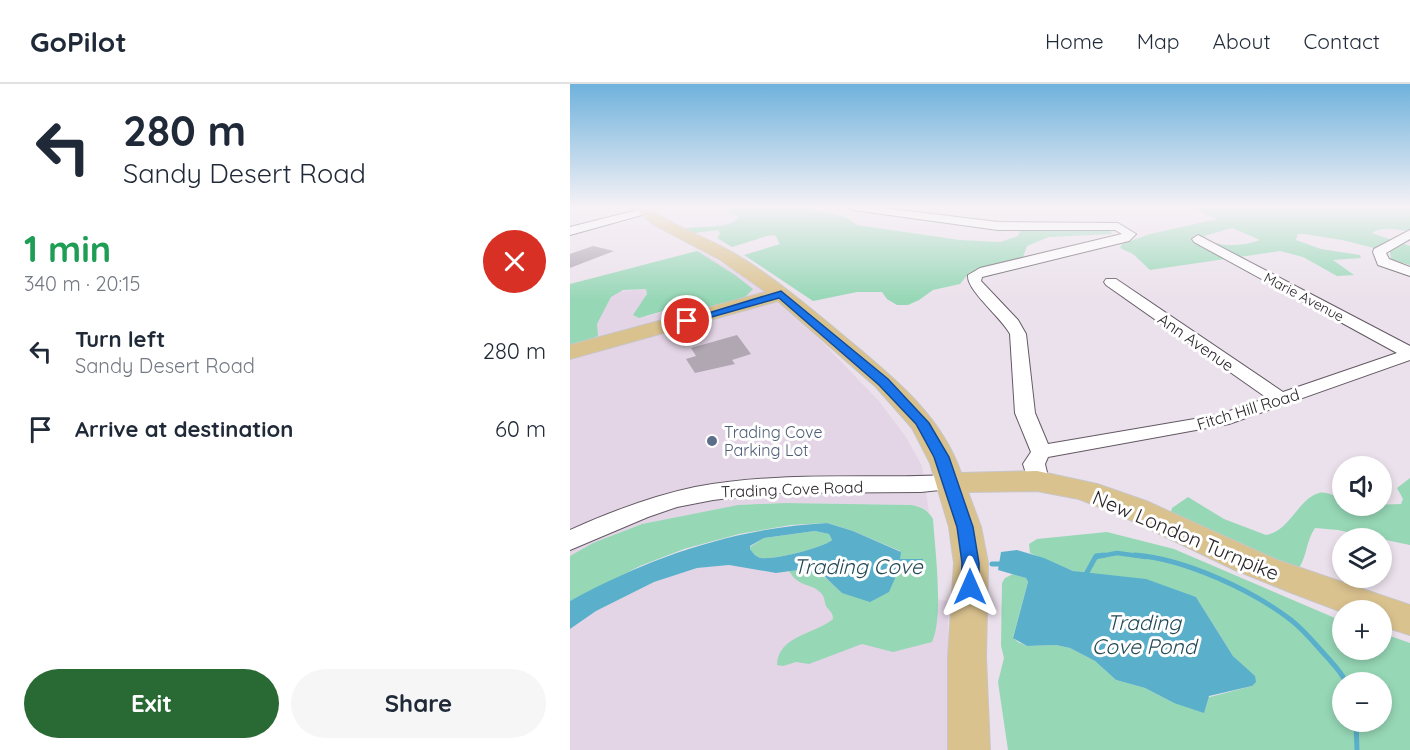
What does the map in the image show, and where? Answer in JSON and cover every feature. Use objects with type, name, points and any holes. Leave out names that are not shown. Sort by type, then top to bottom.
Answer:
[{"type":"main road","points":[[689,238],[725,255],[781,294],[904,402],[933,439],[951,483],[965,527],[970,563],[967,657],[969,750]]},
{"type":"main road","points":[[570,352],[781,294]]},
{"type":"main road","name":"New London Turnpike","points":[[951,483],[1039,466],[1081,490],[1133,508],[1294,582],[1348,600]]},
{"type":"main road","name":"New London Turnpike","points":[[1392,614],[1410,620]]},
{"type":"street","points":[[1039,466],[1025,413],[1018,334],[1012,323],[974,282],[975,275],[1125,238]]},
{"type":"street","name":"Marie Avenue","points":[[1198,238],[1410,354]]},
{"type":"street","points":[[1403,238],[1379,251],[1379,254],[1383,262],[1410,272]]},
{"type":"street","name":"Ann Avenue","points":[[1111,282],[1282,400]]},
{"type":"street","name":"Fitch Hill Road","points":[[1039,466],[1198,426],[1282,400],[1410,354]]},
{"type":"street","name":"Trading Cove Road","points":[[570,541],[654,506],[711,492],[772,486],[908,486],[951,483]]},
{"type":"shaded area","points":[[700,251],[751,280],[801,320],[879,401],[906,437],[922,466],[929,512],[922,507],[912,505],[784,503],[738,505],[642,524],[593,543],[570,556],[570,345],[597,324],[611,297],[620,291],[646,289],[647,294],[642,302],[646,317],[670,309],[691,309],[686,254]]},
{"type":"shaded area","points":[[729,565],[776,573],[798,570],[889,592],[948,601],[949,750],[570,750],[570,629],[596,611],[654,582],[697,568]]},
{"type":"green space","points":[[717,238],[760,238],[732,247]]},
{"type":"green space","points":[[777,238],[947,238],[1000,242],[1012,238],[1046,238],[1027,246],[1023,257],[969,273],[960,284],[933,290],[908,305],[897,305],[887,299],[882,292],[857,292],[813,301],[744,255],[780,244]]},
{"type":"green space","points":[[1139,238],[1207,238],[1216,243],[1230,245],[1260,240],[1256,238],[1297,238],[1296,240],[1321,249],[1360,255],[1361,258],[1333,260],[1354,275],[1337,276],[1303,257],[1280,251],[1150,270],[1133,254],[1120,248],[1122,244]]},
{"type":"green space","points":[[1330,238],[1387,238],[1410,246],[1410,265],[1391,260],[1390,252]]},
{"type":"green space","points":[[697,251],[753,289],[743,299],[706,310],[697,307],[670,309],[639,318],[633,315],[647,294],[646,289],[623,290],[611,297],[597,324],[598,336],[570,347],[570,284]]},
{"type":"green space","points":[[1410,478],[1410,545],[1392,541],[1392,528],[1315,528],[1299,568],[1273,560],[1173,516],[1171,512],[1172,508],[1188,497],[1224,519],[1266,535],[1282,527],[1306,501],[1319,493],[1332,495],[1332,516],[1392,516],[1392,504],[1401,504],[1403,499],[1397,488]]},
{"type":"green space","points":[[784,503],[912,505],[927,511],[933,519],[938,582],[938,616],[932,642],[893,652],[862,644],[809,664],[796,662],[783,666],[777,665],[779,655],[791,641],[833,619],[821,593],[801,583],[789,571],[806,570],[819,574],[842,593],[899,569],[923,569],[900,559],[900,551],[853,531],[827,523],[791,525],[739,534],[684,549],[640,566],[570,601],[570,556],[593,543],[642,524],[738,505]]},
{"type":"green space","points":[[815,531],[829,534],[832,540],[809,550],[767,558],[758,557],[750,549],[764,538]]},
{"type":"green space","points":[[1107,532],[1174,549],[1332,617],[1332,660],[1392,660],[1392,637],[1410,643],[1410,750],[1008,750],[998,682],[1004,658],[1001,646],[1002,583],[1005,578],[1013,574],[1026,578],[1028,582],[1013,637],[1027,646],[1056,645],[1070,648],[1095,661],[1116,680],[1145,688],[1174,703],[1206,698],[1252,686],[1254,676],[1233,656],[1196,597],[1073,571],[1030,553],[1029,544],[1037,539]]},
{"type":"water","name":"Trading Cove","points":[[827,523],[853,531],[901,552],[900,559],[923,559],[923,569],[899,569],[889,592],[870,602],[842,593],[823,575],[798,570],[776,573],[729,565],[697,568],[654,582],[596,611],[570,629],[570,601],[600,585],[694,547],[759,531]],"holes":[[[815,531],[829,534],[832,540],[827,543],[787,555],[761,558],[750,549],[750,546],[764,538]]]},
{"type":"water","name":"Trading Cove Pond","points":[[1017,550],[1044,558],[1073,571],[1146,579],[1196,597],[1233,656],[1255,676],[1256,682],[1252,686],[1209,696],[1204,713],[1174,703],[1145,688],[1116,680],[1095,661],[1070,648],[1056,645],[1027,646],[1013,638],[1028,582],[1026,578],[998,570],[1001,552]]},
{"type":"building","points":[[593,246],[614,251],[570,268],[570,254]]},
{"type":"building","points":[[737,335],[751,354],[732,360],[735,364],[695,373],[686,359],[696,356],[691,348]]},
{"type":"waterway","points":[[1096,557],[1117,553],[1146,557]]},
{"type":"waterway","points":[[1085,576],[1096,556],[1104,555]]},
{"type":"waterway","points":[[1135,555],[1196,569],[1238,587],[1291,620],[1340,672]]},
{"type":"waterway","points":[[992,564],[1002,564]]},
{"type":"waterway","points":[[1356,732],[1357,750]]},
{"type":"place","name":"Trading Cove Parking Lot","points":[[712,441]]},
{"type":"route","points":[[687,321],[781,294],[884,382],[922,423],[942,457],[965,527],[970,563],[970,587]]}]
